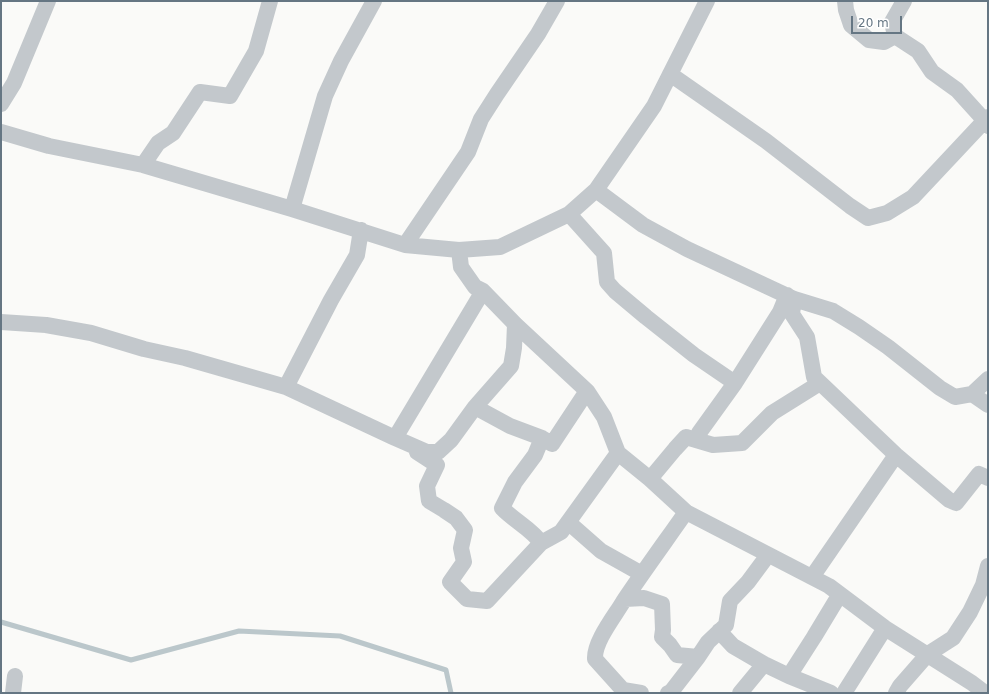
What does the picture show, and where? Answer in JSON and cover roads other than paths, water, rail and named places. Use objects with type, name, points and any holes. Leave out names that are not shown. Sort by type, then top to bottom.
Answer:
[{"type":"street","points":[[1,104],[14,82],[48,1]]},
{"type":"street","points":[[143,165],[158,143],[173,132],[200,92],[230,96],[256,51],[270,1]]},
{"type":"street","points":[[292,209],[325,96],[341,61],[374,1]]},
{"type":"street","points":[[405,245],[468,152],[481,119],[538,34],[558,1]]},
{"type":"street","points":[[1,132],[49,146],[143,165],[361,230],[405,245],[459,250],[500,247],[569,214],[596,190],[654,106],[707,1]]},
{"type":"street","points":[[845,1],[846,10],[851,25],[869,40],[884,42],[895,36]]},
{"type":"street","points":[[670,74],[766,141],[850,206],[868,218],[887,213],[913,197],[987,121],[957,90],[932,72],[918,51],[895,36],[892,22],[904,1]]},
{"type":"street","points":[[596,190],[643,226],[687,249],[790,297],[833,311],[888,347],[940,388],[955,396],[972,394],[988,379]]},
{"type":"street","points":[[569,214],[604,253],[607,282],[615,291],[694,355],[736,383]]},
{"type":"street","points":[[286,388],[331,300],[357,255],[361,230]]},
{"type":"street","points":[[459,250],[461,267],[475,287],[483,291],[515,324],[587,391],[604,417],[618,453],[650,479],[686,512],[829,586],[885,628],[928,654],[985,693]]},
{"type":"street","points":[[395,438],[483,291]]},
{"type":"street","points":[[790,297],[792,314],[807,337],[814,377],[896,455],[949,500],[956,503],[979,474],[988,478]]},
{"type":"street","points":[[701,441],[699,433],[736,383],[790,297]]},
{"type":"street","points":[[1,322],[46,325],[91,333],[144,349],[185,358],[286,388],[428,452],[438,452],[451,440],[475,407],[511,366],[514,348],[515,324]]},
{"type":"street","points":[[650,479],[686,437],[712,445],[742,443],[772,413],[820,383]]},
{"type":"street","points":[[475,407],[510,426],[542,438],[552,444],[587,391]]},
{"type":"street","points":[[972,394],[988,405]]},
{"type":"street","points":[[395,438],[437,465],[427,486],[429,502],[456,518],[465,530],[461,548],[464,562],[450,582],[467,600],[487,601],[541,542],[561,532],[618,453]]},
{"type":"street","points":[[541,542],[538,537],[508,515],[502,508],[515,482],[536,455],[542,438]]},
{"type":"street","points":[[812,577],[896,455]]},
{"type":"street","points":[[641,693],[623,690],[595,659],[595,653],[604,631],[686,512]]},
{"type":"street","points":[[568,522],[601,551],[642,574]]},
{"type":"street","points":[[668,693],[671,692],[708,642],[726,625],[730,600],[748,582],[768,555]]},
{"type":"street","points":[[896,693],[900,686],[928,654],[952,638],[970,612],[983,585],[988,566]]},
{"type":"street","points":[[789,676],[840,594]]},
{"type":"street","points":[[625,599],[644,598],[662,604],[664,630],[662,636],[677,655],[698,657]]},
{"type":"street","points":[[844,693],[885,628]]},
{"type":"street","points":[[719,631],[733,646],[764,664],[831,693]]},
{"type":"street","points":[[740,693],[764,664]]},
{"type":"street","points":[[13,693],[14,676]]},
{"type":"waterway","points":[[1,622],[131,660],[239,631],[340,636],[446,670],[451,693]]}]
